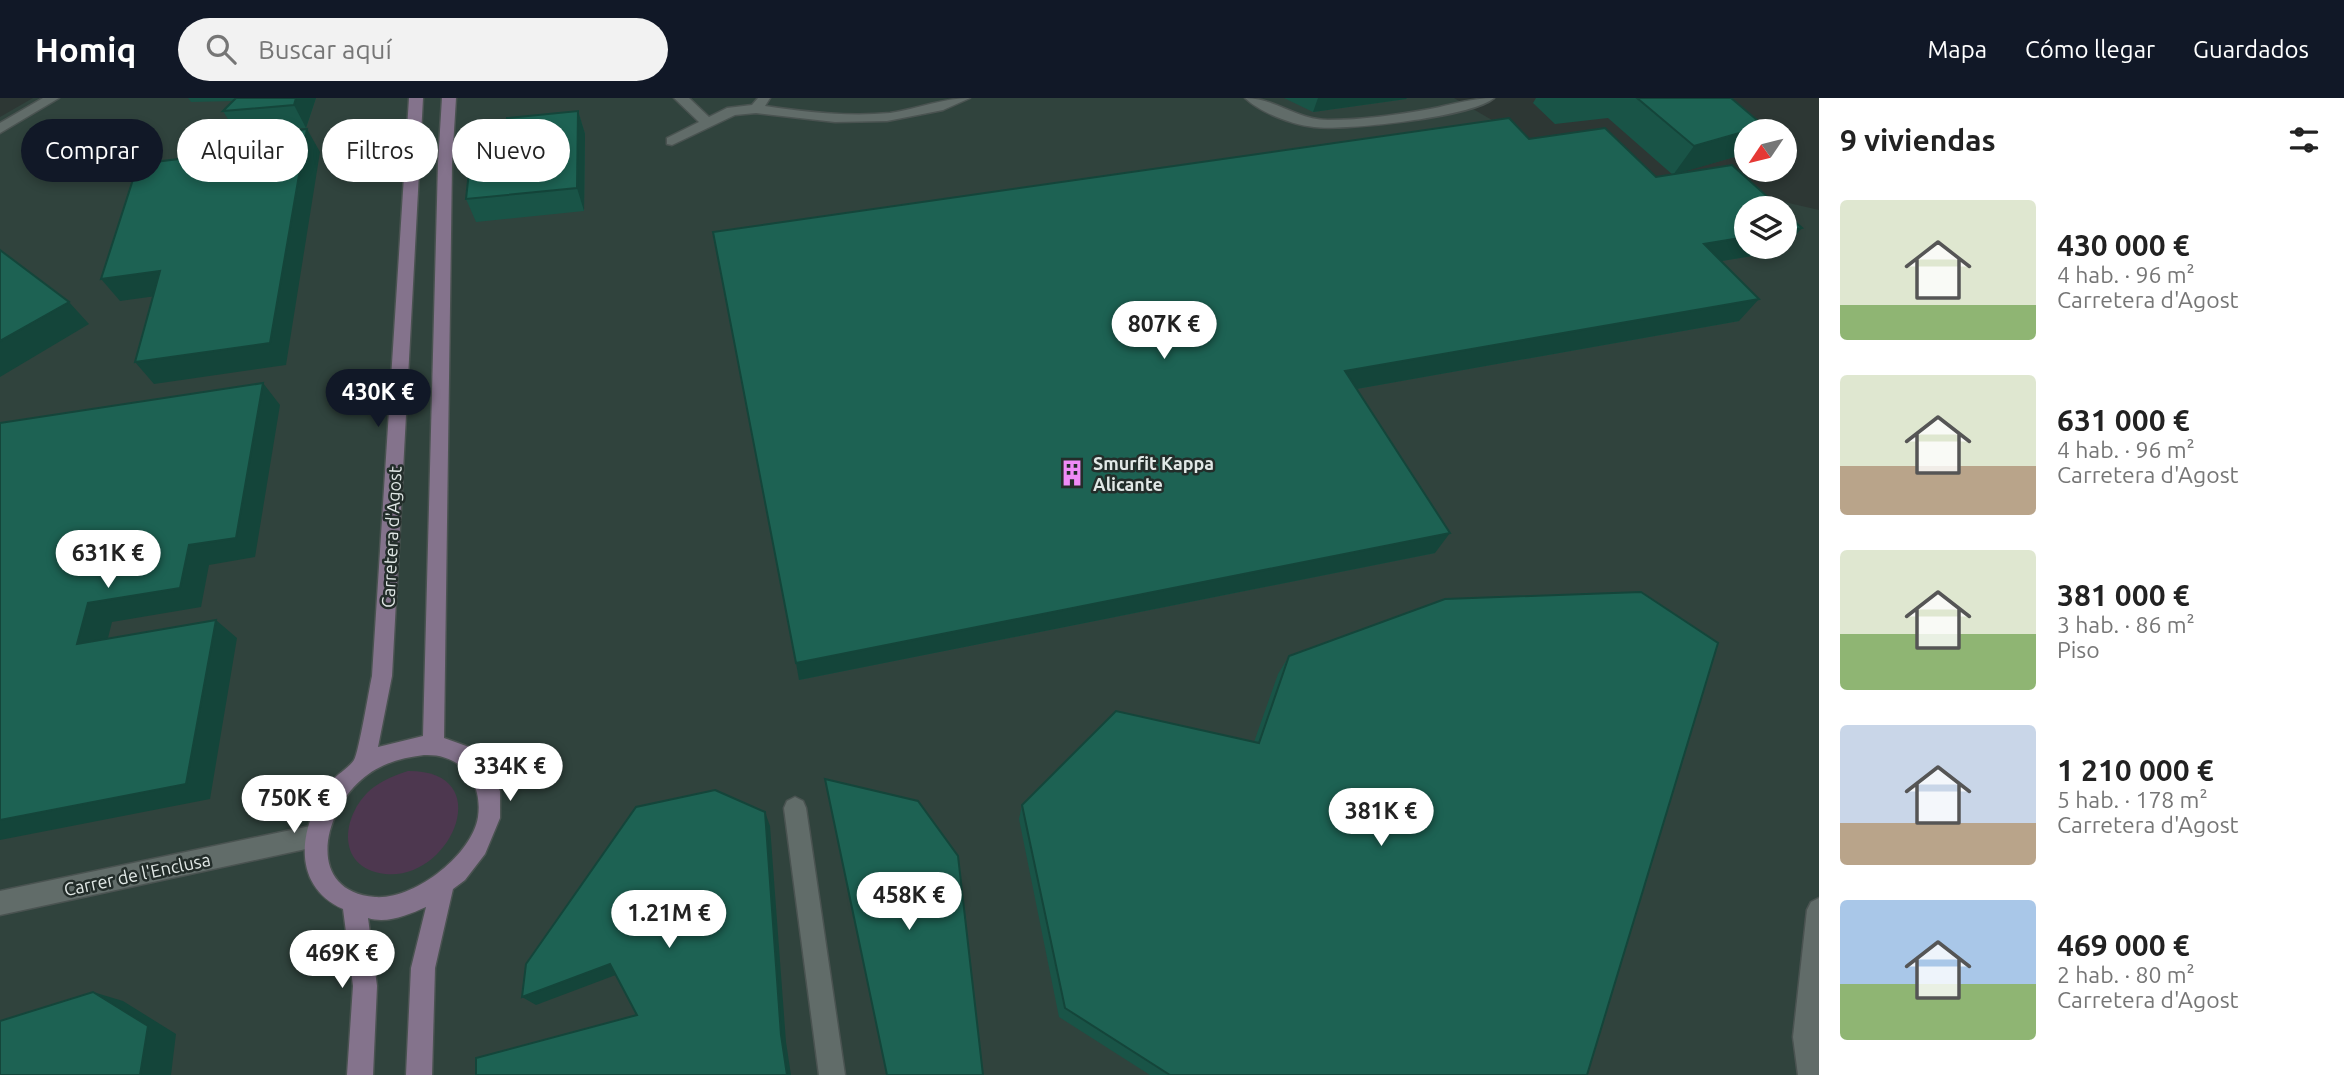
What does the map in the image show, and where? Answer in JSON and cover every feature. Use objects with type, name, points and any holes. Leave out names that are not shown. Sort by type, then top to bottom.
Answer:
[{"type":"main road","name":"Carretera d'Agost","points":[[364,764],[382,676],[416,98]]},
{"type":"main road","points":[[433,745],[443,247],[449,98]]},
{"type":"main road","points":[[433,745],[457,751],[476,765],[487,786],[489,811],[482,839],[466,865],[442,887],[412,902],[382,908],[354,904],[330,888],[317,865],[315,836],[324,809],[341,785],[364,764],[387,752],[410,746],[433,745]]},
{"type":"main road","points":[[419,1075],[422,968],[442,887]]},
{"type":"main road","points":[[354,904],[365,986],[360,1075]]},
{"type":"street","points":[[0,129],[52,98]]},
{"type":"street","points":[[681,98],[708,124]]},
{"type":"street","points":[[672,141],[732,111],[760,103],[832,118],[930,111],[963,98]]},
{"type":"street","points":[[1252,98],[1291,116],[1328,126],[1447,110],[1487,98]]},
{"type":"street","points":[[795,808],[832,1075]]},
{"type":"street","name":"Carrer de l'Enclusa","points":[[0,903],[315,836]]},
{"type":"street","points":[[1811,1075],[1819,910]]},
{"type":"shaded area","points":[[33,98],[1454,98],[1523,138],[1592,145],[1652,188],[1708,184],[1759,196],[1734,196],[1734,259],[1797,259],[1797,205],[1819,210],[1819,1075],[0,1075],[0,117]]},
{"type":"shaded area","points":[[408,771],[436,775],[452,788],[458,805],[455,825],[445,844],[429,861],[409,872],[385,874],[368,870],[357,861],[350,850],[348,837],[355,810],[363,797],[374,787]]},
{"type":"building","points":[[236,98],[296,98],[294,105],[223,111]]},
{"type":"building","points":[[1637,98],[1731,98],[1756,119],[1734,119],[1734,135],[1694,146]]},
{"type":"building","points":[[578,111],[577,188],[466,199],[468,182],[570,182],[570,119],[507,118]]},
{"type":"building","name":"Smurfit Kappa Alicante","points":[[1509,118],[1529,139],[1605,128],[1656,177],[1732,165],[1734,182],[1751,182],[1767,196],[1734,196],[1734,239],[1704,244],[1759,299],[1345,371],[1450,533],[796,663],[713,232]]},
{"type":"building","points":[[177,159],[177,182],[298,182],[270,343],[135,362],[160,271],[101,279],[132,182],[163,182],[163,161]]},
{"type":"building","points":[[0,250],[69,302],[0,341]]},
{"type":"building","points":[[263,383],[236,538],[189,545],[180,588],[88,603],[77,644],[216,620],[186,784],[0,820],[0,423]]},
{"type":"building","points":[[1641,592],[1718,643],[1587,1075],[1170,1075],[1065,1008],[1022,805],[1116,711],[1259,743],[1289,656],[1445,599]]},
{"type":"building","points":[[825,779],[918,801],[958,856],[983,1075],[887,1075]]},
{"type":"building","points":[[715,790],[765,812],[781,1035],[787,1075],[476,1075],[476,1058],[637,1015],[610,964],[522,997],[526,964],[636,807]]},
{"type":"building","points":[[93,992],[148,1026],[140,1075],[0,1075],[0,1021]]},
{"type":"place","name":"Smurfit Kappa Alicante","points":[[1072,473]]}]
